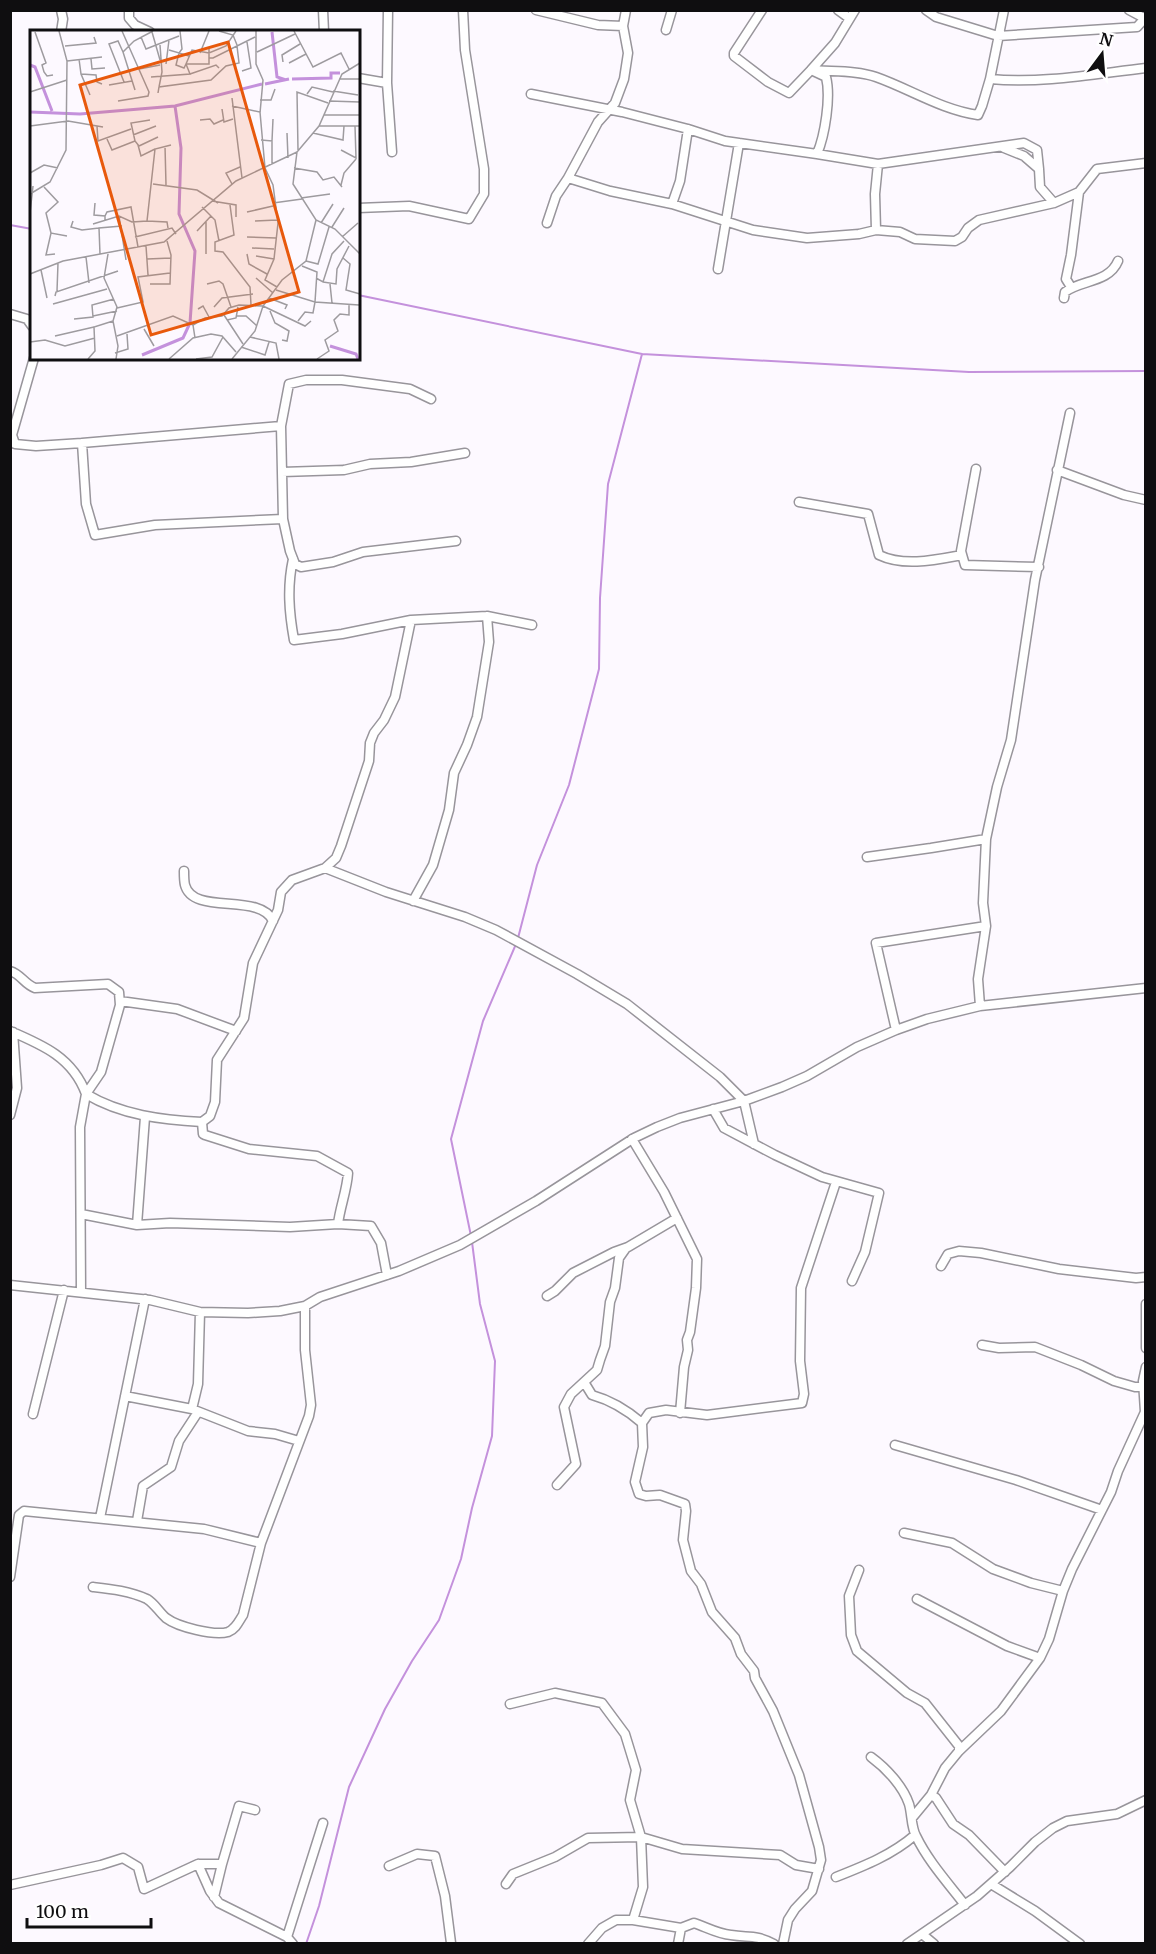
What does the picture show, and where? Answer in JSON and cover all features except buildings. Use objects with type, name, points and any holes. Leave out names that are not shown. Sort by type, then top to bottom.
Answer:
[{"type":"street","points":[[61,10],[63,19],[61,30]]},
{"type":"street","points":[[129,10],[129,18],[135,25],[146,30]]},
{"type":"street","points":[[323,10],[324,30]]},
{"type":"street","points":[[388,10],[387,83],[392,152]]},
{"type":"street","points":[[360,208],[410,206],[469,219],[484,194],[484,169],[465,50],[463,10]]},
{"type":"street","points":[[536,10],[598,26],[623,26]]},
{"type":"street","points":[[547,223],[556,196],[598,122],[615,103],[624,79],[628,53],[623,26],[626,10]]},
{"type":"street","points":[[666,30],[672,10]]},
{"type":"street","points":[[762,10],[734,56],[789,93],[835,43],[852,14],[838,10]]},
{"type":"street","points":[[926,10],[998,36],[1137,27],[1145,18],[1128,10]]},
{"type":"street","points":[[811,70],[866,74],[914,92],[935,103],[978,115],[990,79],[1004,10]]},
{"type":"street","points":[[990,79],[1014,81],[1047,79],[1146,68]]},
{"type":"street","points":[[811,70],[826,77],[829,90],[823,135],[817,154]]},
{"type":"street","points":[[360,78],[387,83]]},
{"type":"street","points":[[531,94],[609,109],[725,141],[878,165],[1024,143],[1037,150],[1040,187],[1054,203]]},
{"type":"street","points":[[672,204],[680,181],[688,129]]},
{"type":"street","points":[[718,268],[739,143]]},
{"type":"street","points":[[568,178],[610,191],[672,204],[753,231],[807,238],[859,234],[876,230],[900,232],[915,239],[955,241],[980,220],[1054,203],[1079,192],[1097,169],[1146,164]]},
{"type":"street","points":[[876,230],[875,194],[878,165]]},
{"type":"street","points":[[1071,287],[1066,279],[1079,192]]},
{"type":"street","points":[[1064,298],[1065,292],[1071,287],[1094,282],[1116,266],[1118,261]]},
{"type":"street","points":[[10,314],[27,319],[30,323]]},
{"type":"street","points":[[33,360],[12,435],[15,444],[36,446],[82,443],[281,426]]},
{"type":"street","points":[[431,399],[410,390],[342,380],[306,380],[289,384],[281,426],[283,519],[293,559],[295,564],[301,567],[333,562],[363,552],[456,541]]},
{"type":"street","points":[[980,1006],[978,980],[986,926],[983,903],[986,839],[997,787],[1011,740],[1039,567],[1070,412]]},
{"type":"street","points":[[82,443],[86,504],[95,535],[155,525],[283,519]]},
{"type":"street","points":[[282,472],[344,470],[370,464],[411,462],[465,453]]},
{"type":"street","points":[[976,469],[961,551],[965,565],[1039,567]]},
{"type":"street","points":[[1057,470],[1124,495],[1146,500]]},
{"type":"street","points":[[799,502],[868,514],[879,555],[890,560],[919,562],[962,555]]},
{"type":"street","points":[[293,559],[289,580],[289,598],[294,640],[342,634],[411,620],[487,616],[532,625]]},
{"type":"street","points":[[413,901],[433,865],[449,810],[454,773],[477,717],[489,642],[487,616]]},
{"type":"street","points":[[12,1032],[63,1058],[81,1082],[86,1094],[94,1099],[145,1117],[202,1122],[210,1116],[215,1102],[217,1060],[247,1011],[254,963],[278,910],[279,897],[292,880],[325,868],[336,858],[341,846],[369,761],[370,743],[395,697],[411,620]]},
{"type":"street","points":[[867,856],[986,839]]},
{"type":"street","points":[[325,868],[496,930],[627,1004],[720,1077],[744,1101],[754,1144]]},
{"type":"street","points":[[184,871],[184,885],[195,897],[255,908],[270,915],[273,921]]},
{"type":"street","points":[[896,1030],[876,943],[986,926]]},
{"type":"street","points":[[10,971],[34,988],[108,984],[119,992],[120,1001],[106,1058],[101,1072],[86,1094],[80,1127],[81,1292]]},
{"type":"street","points":[[10,1285],[145,1299],[200,1312],[280,1311],[305,1306],[320,1297],[387,1275],[460,1245],[536,1201],[632,1139],[680,1118],[744,1101],[807,1076],[856,1047],[896,1030],[927,1019],[980,1006],[1146,988]]},
{"type":"street","points":[[120,1001],[177,1009],[236,1031]]},
{"type":"street","points":[[10,1115],[17,1088],[12,1032]]},
{"type":"street","points":[[713,1109],[724,1128],[754,1144],[836,1182],[879,1193],[865,1252],[852,1281]]},
{"type":"street","points":[[137,1225],[145,1117]]},
{"type":"street","points":[[202,1122],[205,1136],[249,1149],[317,1156],[348,1173],[348,1185],[343,1196],[338,1224]]},
{"type":"street","points":[[632,1139],[677,1218],[697,1259],[698,1267],[687,1340],[688,1350],[684,1367],[680,1413]]},
{"type":"street","points":[[783,1944],[788,1920],[812,1891],[821,1860],[799,1775],[773,1711],[755,1678],[754,1671],[741,1654],[735,1638],[712,1612],[701,1584],[691,1571],[683,1540],[687,1512],[685,1504],[660,1495],[639,1494],[636,1488],[643,1447],[642,1423],[649,1413],[666,1410],[707,1415],[802,1402],[804,1394],[800,1361],[801,1288],[836,1182]]},
{"type":"street","points":[[81,1214],[137,1225],[170,1223],[290,1227],[338,1224],[371,1226],[381,1243],[387,1275]]},
{"type":"street","points":[[547,1296],[573,1273],[626,1248],[677,1218]]},
{"type":"street","points":[[557,1485],[576,1464],[564,1407],[571,1394],[597,1370],[605,1346],[610,1302],[615,1288],[619,1258],[626,1248]]},
{"type":"street","points":[[941,1266],[948,1254],[959,1251],[981,1253],[1059,1269],[1146,1277]]},
{"type":"street","points":[[33,1414],[64,1290]]},
{"type":"street","points":[[100,1518],[145,1299]]},
{"type":"street","points":[[1146,1304],[1146,1348]]},
{"type":"street","points":[[93,1587],[114,1589],[147,1600],[154,1604],[169,1621],[197,1630],[215,1633],[230,1631],[243,1614],[261,1543],[309,1416],[311,1405],[305,1350],[305,1306]]},
{"type":"street","points":[[137,1521],[143,1485],[171,1467],[179,1441],[195,1410],[200,1312]]},
{"type":"street","points":[[982,1345],[999,1348],[1035,1347],[1114,1380],[1135,1387],[1145,1387]]},
{"type":"street","points":[[912,1818],[931,1795],[945,1768],[958,1751],[1001,1711],[1040,1658],[1049,1639],[1063,1591],[1145,1412],[1143,1381],[1146,1366]]},
{"type":"street","points":[[584,1382],[592,1395],[602,1397],[629,1412],[642,1423]]},
{"type":"street","points":[[125,1396],[195,1410],[248,1431],[275,1434],[299,1441]]},
{"type":"street","points":[[895,1445],[1016,1479],[1102,1510]]},
{"type":"street","points":[[10,1577],[21,1512],[204,1529],[261,1543]]},
{"type":"street","points":[[904,1533],[952,1543],[993,1569],[1031,1583],[1063,1591]]},
{"type":"street","points":[[859,1570],[851,1585],[849,1596],[849,1619],[853,1645],[871,1665],[907,1693],[925,1703],[952,1734],[959,1746],[958,1751]]},
{"type":"street","points":[[917,1599],[1006,1646],[1040,1658]]},
{"type":"street","points":[[510,1704],[555,1693],[602,1703],[625,1734],[636,1770],[630,1800],[641,1837],[643,1887],[633,1920]]},
{"type":"street","points":[[872,1757],[884,1767],[908,1802],[915,1835],[941,1875],[965,1905]]},
{"type":"street","points":[[931,1795],[936,1798],[953,1824],[969,1835],[1005,1872]]},
{"type":"street","points":[[907,1944],[965,1905],[1005,1872],[1053,1827],[1067,1821],[1117,1814],[1146,1800]]},
{"type":"street","points":[[214,1897],[239,1806],[255,1810]]},
{"type":"street","points":[[198,1864],[219,1903],[290,1940],[323,1823]]},
{"type":"street","points":[[836,1878],[874,1862],[902,1846],[915,1835]]},
{"type":"street","points":[[506,1884],[513,1874],[555,1857],[588,1838],[641,1837],[682,1849],[780,1855],[796,1864],[819,1869]]},
{"type":"street","points":[[389,1866],[417,1854],[435,1856],[445,1896],[450,1943]]},
{"type":"street","points":[[10,1885],[101,1866],[123,1858],[138,1867],[144,1888],[198,1864],[222,1864]]},
{"type":"street","points":[[991,1884],[1035,1911],[1080,1944]]},
{"type":"street","points":[[588,1944],[602,1928],[616,1920],[633,1920],[681,1928],[694,1923],[733,1936],[746,1935],[763,1938],[774,1944]]},
{"type":"street","points":[[678,1944],[681,1928]]},
{"type":"street","points":[[922,1934],[934,1944]]},
{"type":"waterway","points":[[10,225],[30,229]]},
{"type":"waterway","points":[[360,295],[642,354],[969,372],[1146,371]]},
{"type":"waterway","points":[[518,938],[537,865],[569,785],[599,669],[600,598],[608,484],[642,354]]},
{"type":"waterway","points":[[471,1236],[451,1139],[483,1021],[516,944]]},
{"type":"waterway","points":[[306,1944],[319,1906],[349,1787],[385,1709],[412,1661],[439,1620],[461,1559],[492,1436],[495,1361],[480,1304],[472,1242]]}]
